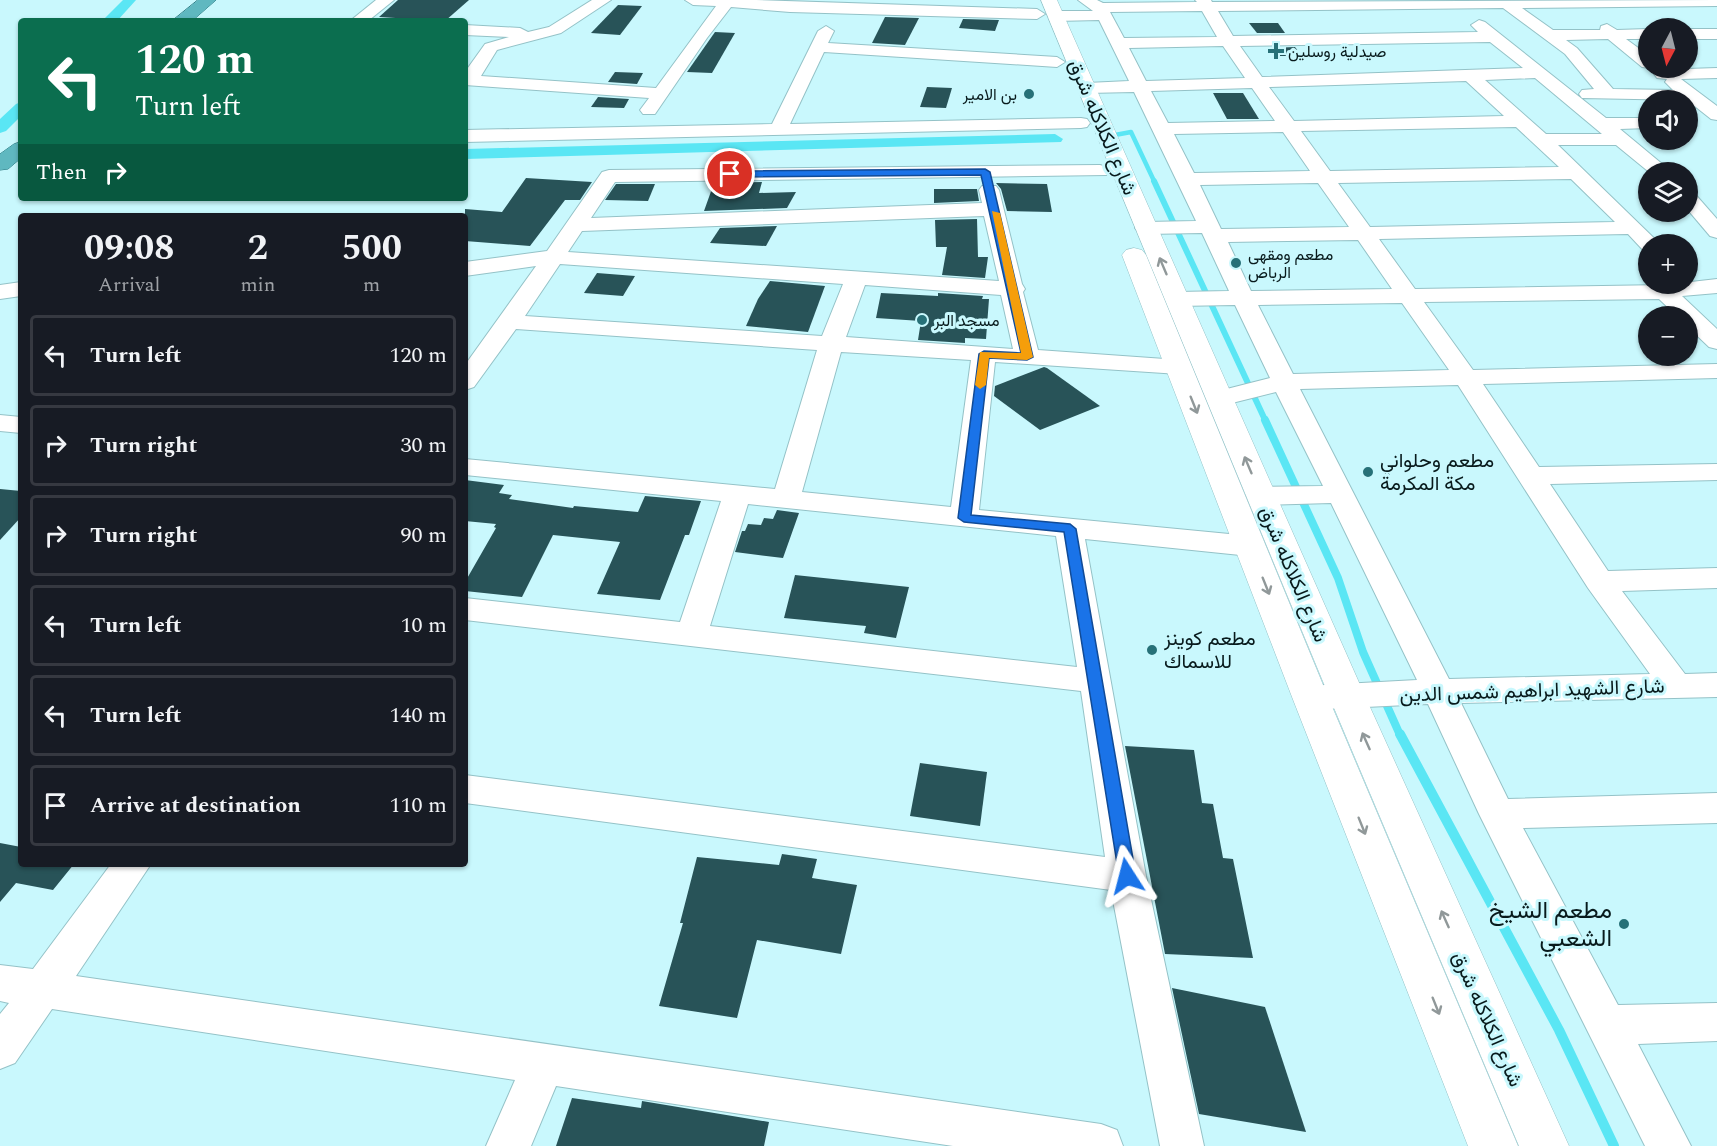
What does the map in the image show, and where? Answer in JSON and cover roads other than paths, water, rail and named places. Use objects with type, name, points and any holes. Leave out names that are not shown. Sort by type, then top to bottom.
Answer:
[{"type":"highway","points":[[187,18],[215,4]]},
{"type":"highway","points":[[206,18],[215,4]]},
{"type":"highway","points":[[0,164],[18,150]]},
{"type":"highway","points":[[0,185],[18,172]]},
{"type":"street","points":[[362,18],[386,0]]},
{"type":"street","points":[[468,78],[474,73],[491,47],[555,30],[603,0]]},
{"type":"street","points":[[693,0],[1070,6],[1717,1]]},
{"type":"street","points":[[637,131],[659,93],[722,2]]},
{"type":"street","points":[[1504,2],[1571,51],[1608,94]]},
{"type":"street","points":[[1577,3],[1638,54]]},
{"type":"street","points":[[779,128],[839,4]]},
{"type":"street","points":[[1206,4],[1228,41],[1259,81],[1465,376],[1599,580],[1676,686]]},
{"type":"street","points":[[1455,4],[1648,162]]},
{"type":"street","points":[[1070,6],[1117,43],[1187,179],[1340,494],[1403,616],[1497,814],[1669,1146]]},
{"type":"street","name":"شارع الكلاكله شرق","points":[[1070,6],[1057,62],[1310,697],[1493,1146]]},
{"type":"street","name":"شارع الكلاكله شرق","points":[[1070,6],[1087,88],[1347,696],[1544,1146]]},
{"type":"street","points":[[468,30],[541,35]]},
{"type":"street","points":[[1552,35],[1638,34]]},
{"type":"street","points":[[1698,34],[1717,34]]},
{"type":"street","points":[[1117,43],[1493,37]]},
{"type":"street","points":[[818,48],[1057,62]]},
{"type":"street","points":[[1698,71],[1717,73]]},
{"type":"street","points":[[1087,88],[1539,73]]},
{"type":"street","points":[[1470,75],[1640,234]]},
{"type":"street","points":[[1668,78],[1684,90]]},
{"type":"street","points":[[468,80],[659,93]]},
{"type":"street","points":[[1567,94],[1638,94]]},
{"type":"street","points":[[1698,101],[1717,115]]},
{"type":"street","points":[[1162,129],[1521,121]]},
{"type":"street","points":[[1698,123],[1717,122]]},
{"type":"street","points":[[468,136],[1081,123]]},
{"type":"street","points":[[1603,124],[1638,123]]},
{"type":"street","points":[[1541,140],[1622,139]]},
{"type":"street","points":[[468,378],[509,322],[604,179],[614,175],[1100,171]]},
{"type":"street","points":[[985,172],[1014,289],[1027,357]]},
{"type":"street","points":[[1187,179],[1576,172]]},
{"type":"street","points":[[575,225],[994,209]]},
{"type":"street","points":[[1698,209],[1716,229]]},
{"type":"street","points":[[1146,228],[1365,233],[1634,228]]},
{"type":"street","points":[[468,269],[553,257],[1014,289]]},
{"type":"street","points":[[786,500],[831,344],[857,278]]},
{"type":"street","points":[[1698,285],[1717,286]]},
{"type":"street","points":[[0,292],[18,289]]},
{"type":"street","points":[[1177,299],[1638,292]]},
{"type":"street","points":[[1667,294],[1717,342]]},
{"type":"street","points":[[509,322],[1179,367]]},
{"type":"street","points":[[964,518],[984,354]]},
{"type":"street","points":[[1220,398],[1285,382],[1717,371]]},
{"type":"street","points":[[0,423],[18,424]]},
{"type":"street","points":[[468,467],[1250,546]]},
{"type":"street","points":[[1530,476],[1717,472]]},
{"type":"street","points":[[1261,496],[1340,494]]},
{"type":"street","points":[[692,635],[737,495]]},
{"type":"street","points":[[1070,529],[1127,876],[1182,1146]]},
{"type":"street","points":[[1599,580],[1717,578]]},
{"type":"street","points":[[468,609],[1096,681]]},
{"type":"street","name":"شارع الشهيد ابراهيم شمس الدين","points":[[1310,697],[1437,691],[1717,685]]},
{"type":"street","points":[[468,789],[1127,876]]},
{"type":"street","points":[[1497,814],[1717,808]]},
{"type":"street","points":[[0,1049],[130,867]]},
{"type":"street","points":[[0,983],[544,1063],[918,1133],[1101,1146]]},
{"type":"street","points":[[1605,1025],[1717,1022]]},
{"type":"street","points":[[508,1146],[544,1063]]},
{"type":"waterway","points":[[112,18],[130,0]]},
{"type":"waterway","points":[[0,128],[18,110]]},
{"type":"waterway","points":[[1115,135],[1131,132],[1155,183]]},
{"type":"waterway","points":[[468,154],[1055,139]]},
{"type":"waterway","points":[[1154,181],[1266,422]]},
{"type":"waterway","points":[[1265,420],[1338,578],[1363,652],[1400,735]]},
{"type":"waterway","points":[[1400,734],[1559,1030],[1614,1146]]},
{"type":"place","name":"صيدلية روسلين","points":[[1276,51]]},
{"type":"place","name":"بن الامير","points":[[1029,94]]},
{"type":"place","name":"مطعم ومقهى الرباض","points":[[1236,263]]},
{"type":"place","name":"مسجد البر","points":[[922,320]]},
{"type":"place","name":"مطعم وحلواني مكة المكرمة","points":[[1368,472]]},
{"type":"place","name":"مطعم كوينز للاسماك","points":[[1152,650]]},
{"type":"place","name":"مطعم الشيخ الشعبي","points":[[1624,924]]}]
